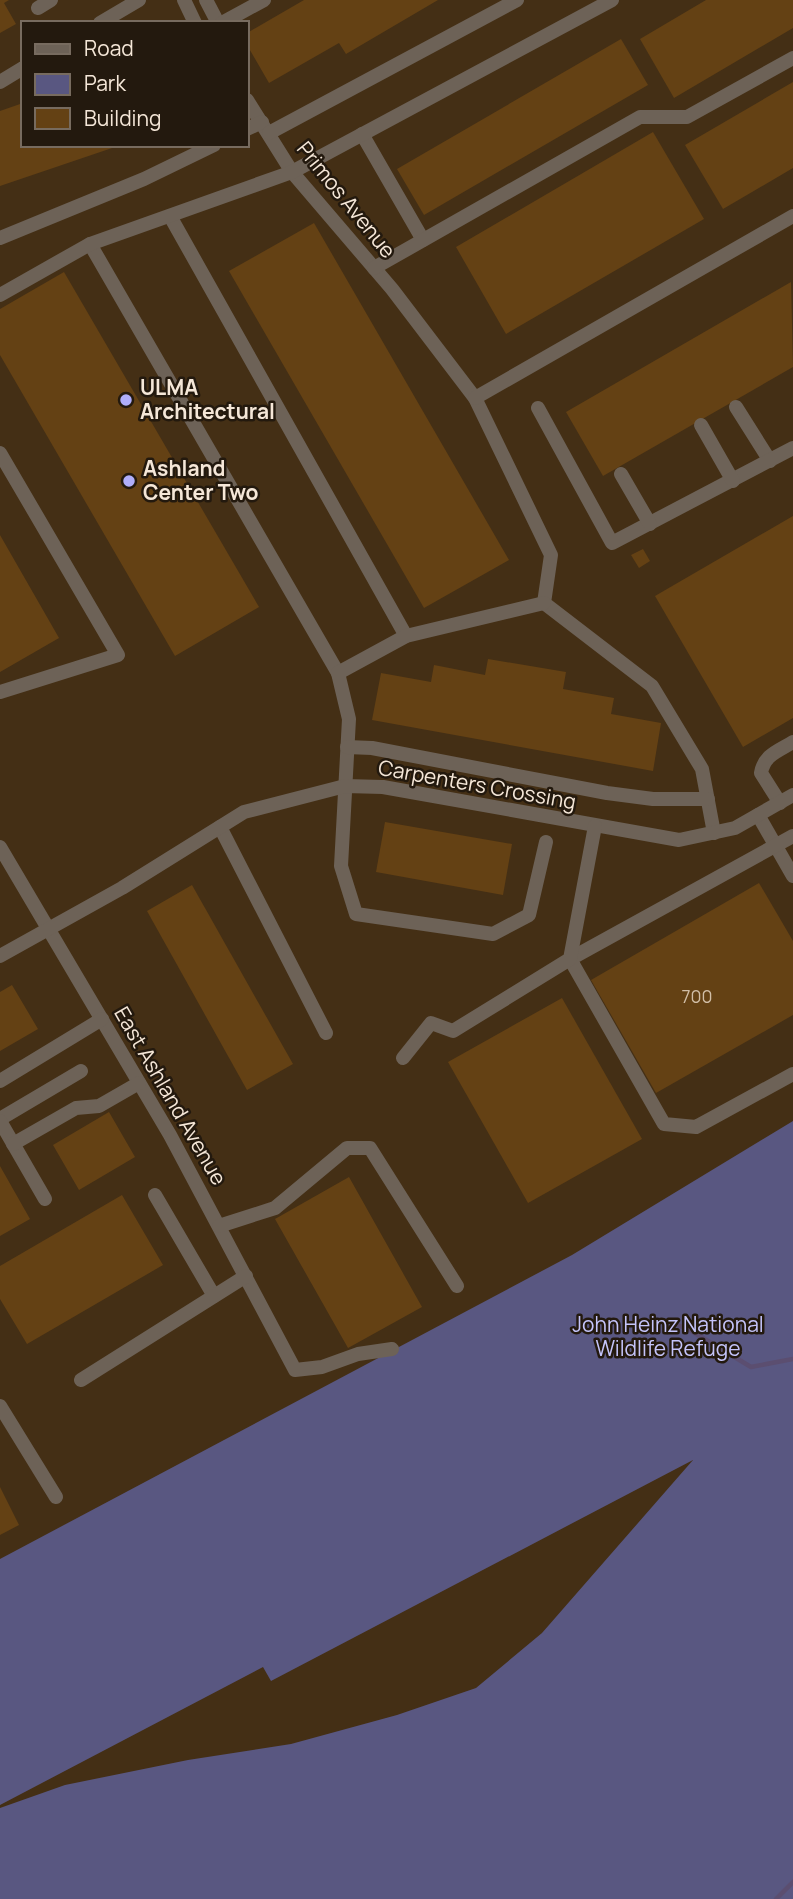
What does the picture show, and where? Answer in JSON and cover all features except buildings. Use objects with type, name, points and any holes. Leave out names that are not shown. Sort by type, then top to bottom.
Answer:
[{"type":"street","points":[[103,21],[139,0]]},
{"type":"street","points":[[184,0],[194,21]]},
{"type":"street","points":[[206,0],[219,21]]},
{"type":"street","points":[[224,21],[264,0]]},
{"type":"street","points":[[248,129],[265,127],[517,0]]},
{"type":"street","points":[[0,295],[90,244],[292,172],[612,0]]},
{"type":"street","points":[[374,268],[640,117],[687,117],[793,58]]},
{"type":"street","points":[[0,82],[21,69]]},
{"type":"street","name":"Primos Avenue","points":[[248,102],[292,172],[392,289],[475,398],[551,555],[544,603]]},
{"type":"street","points":[[362,134],[423,240]]},
{"type":"street","points":[[0,238],[144,179],[210,147]]},
{"type":"street","points":[[170,216],[406,636]]},
{"type":"street","points":[[475,398],[793,216]]},
{"type":"street","points":[[90,244],[338,673],[348,719],[341,866],[356,914],[493,934],[529,915],[546,842]]},
{"type":"street","points":[[736,407],[769,461]]},
{"type":"street","points":[[538,408],[612,543],[793,448]]},
{"type":"street","points":[[701,425],[733,481]]},
{"type":"street","points":[[0,453],[118,655],[0,692]]},
{"type":"street","points":[[621,474],[650,524]]},
{"type":"street","points":[[338,673],[406,636],[544,603],[652,686],[702,769],[714,833]]},
{"type":"street","points":[[786,799],[761,773],[766,758],[793,742]]},
{"type":"street","points":[[347,747],[372,748],[607,793],[653,799],[708,799]]},
{"type":"street","name":"Carpenters Crossing","points":[[0,956],[161,865],[244,812],[345,786],[383,788],[679,840],[735,828],[786,799]]},
{"type":"street","points":[[758,816],[793,876]]},
{"type":"street","points":[[595,826],[570,959],[664,1124],[696,1128],[793,1074]]},
{"type":"street","points":[[220,827],[326,1033]]},
{"type":"street","points":[[403,1058],[431,1023],[453,1031],[570,959],[793,836]]},
{"type":"street","name":"East Ashland Avenue","points":[[0,847],[170,1135],[295,1370],[322,1367],[358,1354],[392,1349]]},
{"type":"street","points":[[0,1081],[102,1018]]},
{"type":"street","points":[[45,1199],[0,1120],[81,1072]]},
{"type":"street","points":[[13,1144],[76,1108],[99,1106],[139,1083]]},
{"type":"street","points":[[219,1226],[275,1208],[347,1148],[370,1148],[457,1286]]},
{"type":"street","points":[[155,1195],[214,1296]]},
{"type":"street","points":[[81,1380],[246,1276]]},
{"type":"street","points":[[0,1406],[56,1497]]},
{"type":"green space","name":"John Heinz National Wildlife Refuge","points":[[793,1121],[793,1899],[0,1899],[0,1808],[65,1785],[188,1760],[291,1744],[397,1715],[476,1688],[542,1633],[693,1460],[271,1681],[263,1667],[0,1805],[0,1559],[572,1255]]},
{"type":"waterway","points":[[667,1321],[688,1329],[751,1367],[793,1359]]},
{"type":"waterway","points":[[776,1899],[793,1882]]},
{"type":"place","name":"ULMA Architectural","points":[[126,400]]},
{"type":"place","name":"Ashland Center Two","points":[[129,481]]}]
